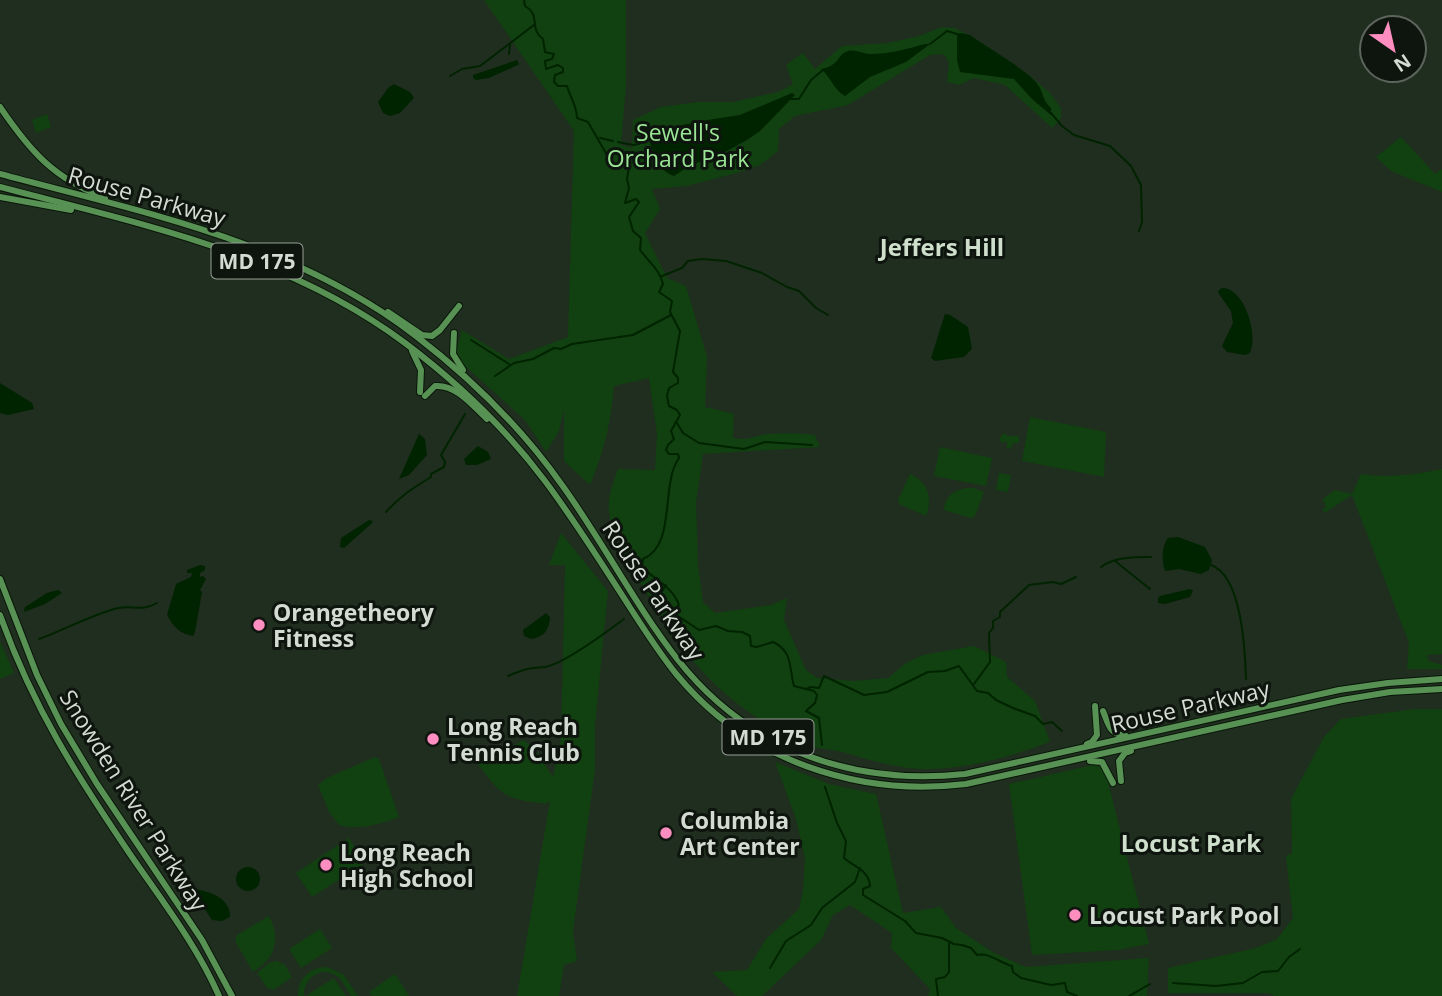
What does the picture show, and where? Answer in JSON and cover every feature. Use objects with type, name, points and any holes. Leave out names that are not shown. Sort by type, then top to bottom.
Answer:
[{"type":"main road","points":[[0,107],[32,151],[55,173],[80,188],[139,211]]},
{"type":"main road","name":"Rouse Parkway","points":[[0,174],[238,240],[313,272],[395,321],[468,378],[512,422],[551,471],[676,658],[708,693],[741,720],[770,738],[836,766],[876,774],[943,776],[1026,761],[1363,685],[1442,679]]},
{"type":"main road","name":"Rouse Parkway","points":[[0,187],[217,246],[282,271],[354,309],[407,344],[479,405],[529,461],[678,677],[711,710],[764,747],[826,774],[896,787],[927,788],[967,784],[1354,698],[1402,691],[1442,690]]},
{"type":"main road","points":[[0,197],[128,221]]},
{"type":"main road","points":[[313,272],[379,306],[425,336],[438,333],[459,306]]},
{"type":"main road","points":[[454,333],[453,354],[468,378]]},
{"type":"main road","points":[[407,344],[421,370],[422,394],[435,386],[452,390],[476,409],[529,461]]},
{"type":"main road","name":"Snowden River Parkway","points":[[0,579],[37,675],[61,724],[97,784],[207,947],[232,996]]},
{"type":"main road","name":"Snowden River Parkway","points":[[0,615],[30,690],[64,754],[192,945],[219,996]]},
{"type":"main road","points":[[1026,761],[1092,742],[1098,732],[1095,706]]},
{"type":"main road","points":[[1103,711],[1111,730],[1122,736],[1192,723]]},
{"type":"main road","points":[[1046,767],[1098,760],[1117,782],[1119,761],[1125,753],[1178,737]]},
{"type":"green space","name":"Sewell's Orchard Park","points":[[484,0],[626,0],[626,85],[621,145],[632,148],[633,120],[661,107],[698,102],[733,102],[778,92],[793,84],[786,65],[803,53],[815,69],[842,46],[887,43],[916,37],[942,27],[955,28],[976,39],[1050,93],[1061,108],[1061,118],[1052,128],[1005,85],[974,78],[959,85],[947,82],[949,63],[944,54],[930,55],[848,105],[795,116],[779,129],[778,151],[760,165],[687,186],[652,189],[660,209],[645,233],[667,278],[686,286],[707,357],[705,407],[734,414],[733,438],[809,434],[815,435],[820,447],[703,454],[696,502],[698,565],[703,602],[715,613],[771,605],[787,598],[784,620],[806,670],[817,678],[853,681],[888,678],[906,663],[923,655],[974,646],[1006,662],[1007,677],[1035,701],[1050,742],[977,764],[920,769],[814,747],[770,726],[721,690],[681,646],[630,566],[612,525],[609,500],[618,469],[655,470],[657,434],[649,378],[614,386],[606,437],[590,485],[564,461],[564,409],[559,431],[546,452],[525,420],[463,364],[456,351],[462,330],[509,359],[568,337],[574,131]]},
{"type":"green space","points":[[47,114],[51,127],[36,133],[32,120]]},
{"type":"green space","points":[[1401,137],[1435,174],[1442,169],[1442,192],[1391,171],[1376,157]]},
{"type":"green space","points":[[1030,417],[1106,432],[1104,477],[1022,461]]},
{"type":"green space","points":[[1003,433],[1019,436],[1019,443],[1013,443],[1011,449],[1007,448],[1007,441],[1003,443],[999,440]]},
{"type":"green space","points":[[940,447],[992,458],[986,486],[934,476]]},
{"type":"green space","points":[[1442,469],[1442,654],[1427,655],[1429,661],[1442,665],[1442,669],[1407,669],[1409,643],[1352,495],[1324,513],[1323,509],[1326,507],[1323,499],[1335,490],[1352,494],[1361,474],[1402,475]]},
{"type":"green space","points":[[999,473],[1011,475],[1008,492],[996,490]]},
{"type":"green space","points":[[910,474],[921,481],[927,491],[929,503],[926,516],[899,504],[898,500]]},
{"type":"green space","points":[[974,488],[984,492],[975,516],[971,518],[944,510],[947,499],[954,492]]},
{"type":"green space","points":[[561,533],[608,591],[595,725],[595,769],[573,931],[577,961],[564,965],[559,996],[517,996],[550,801],[546,804],[512,798],[492,783],[477,763],[491,751],[511,747],[523,740],[533,747],[553,777],[561,738],[565,565],[549,565]]},
{"type":"green space","points":[[0,641],[14,673],[0,679]]},
{"type":"green space","points":[[1415,709],[1442,709],[1442,996],[1168,993],[1168,968],[1256,948],[1277,939],[1293,918],[1286,856],[1292,853],[1291,799],[1324,737],[1341,719]]},
{"type":"green space","points":[[375,757],[379,759],[399,817],[362,827],[339,825],[329,812],[318,785],[327,778]]},
{"type":"green space","points":[[775,762],[829,784],[876,794],[903,913],[941,907],[956,928],[994,953],[1026,967],[1149,958],[1147,996],[928,996],[930,989],[891,948],[892,933],[850,905],[833,915],[821,940],[762,996],[737,996],[712,972],[747,970],[766,939],[799,909],[803,890],[805,858],[796,819]]},
{"type":"green space","points":[[1093,765],[1100,767],[1107,778],[1149,944],[1118,950],[1032,955],[1009,784]]},
{"type":"green space","points":[[349,838],[365,863],[312,897],[296,873]]},
{"type":"green space","points":[[269,916],[275,932],[274,947],[267,961],[253,972],[235,941],[237,935]]},
{"type":"green space","points":[[320,929],[332,948],[301,968],[289,949]]},
{"type":"green space","points":[[276,961],[285,965],[292,977],[274,990],[267,988],[257,973]]},
{"type":"green space","points":[[327,967],[343,974],[358,996],[351,996],[340,979],[326,972],[310,979],[304,996],[298,996],[300,984],[306,975],[315,969]]},
{"type":"green space","points":[[395,974],[409,996],[372,996],[369,992]]},
{"type":"green space","points":[[334,978],[346,996],[307,995]]},
{"type":"shaded area","points":[[957,34],[970,35],[1029,75],[1051,108],[1051,115],[1014,79],[960,72]]},
{"type":"shaded area","points":[[930,44],[906,62],[870,77],[845,96],[821,69],[835,63],[848,51],[884,53]]},
{"type":"shaded area","points":[[517,60],[518,65],[489,78],[473,78],[473,75]]},
{"type":"shaded area","points":[[394,84],[410,92],[414,98],[400,113],[390,116],[383,113],[378,102]]},
{"type":"shaded area","points":[[792,93],[795,95],[760,131],[725,152],[689,166],[674,176],[662,168],[654,156],[647,127],[674,127],[740,115]]},
{"type":"shaded area","points":[[1222,288],[1237,295],[1248,313],[1253,335],[1250,353],[1245,355],[1227,352],[1222,346],[1233,323],[1231,311],[1218,291]]},
{"type":"shaded area","points":[[945,314],[968,327],[972,349],[964,357],[935,361],[931,358]]},
{"type":"shaded area","points":[[0,383],[32,403],[34,409],[8,415],[0,413]]},
{"type":"shaded area","points":[[419,434],[425,439],[427,455],[409,475],[399,479]]},
{"type":"shaded area","points":[[478,446],[488,452],[491,459],[477,465],[466,465],[464,459]]},
{"type":"shaded area","points":[[369,520],[373,521],[372,523],[344,548],[340,547],[341,538]]},
{"type":"shaded area","points":[[1178,537],[1205,547],[1212,560],[1209,570],[1201,574],[1179,569],[1165,571],[1164,546],[1168,538]]},
{"type":"shaded area","points":[[205,566],[205,570],[200,573],[200,577],[206,579],[200,590],[202,592],[193,636],[177,629],[167,615],[176,584],[191,577],[192,573],[187,573],[187,570]]},
{"type":"shaded area","points":[[1190,589],[1193,591],[1190,597],[1165,604],[1158,603],[1160,596]]},
{"type":"shaded area","points":[[58,590],[62,593],[45,604],[24,612],[25,607],[47,593]]},
{"type":"shaded area","points":[[546,613],[550,617],[545,632],[531,639],[524,636],[523,630]]},
{"type":"shaded area","points":[[248,867],[256,871],[260,879],[256,887],[248,891],[240,887],[236,879],[240,871]]},
{"type":"shaded area","points":[[194,889],[223,900],[230,917],[222,921],[212,920],[191,896]]},
{"type":"waterway","points":[[524,0],[525,6],[533,14],[536,31],[543,39],[545,52],[554,54],[552,59],[545,61],[546,69],[558,65],[563,68],[563,72],[555,75],[554,82],[558,86],[567,86],[577,118],[588,122],[611,162],[615,165],[623,161],[629,167],[629,188],[625,203],[636,199],[639,202],[629,217],[633,231],[641,238],[640,250],[662,279],[659,292],[672,301],[670,312],[680,331],[673,372],[678,383],[669,388],[667,396],[669,406],[680,415],[671,431],[674,439],[666,450],[669,454],[678,454],[679,458],[673,469],[660,541],[654,552],[643,559],[642,567],[676,598],[679,605],[672,612],[699,630],[716,626],[728,631],[742,632],[750,636],[751,646],[773,642],[784,650],[794,686],[814,691],[817,695],[815,703],[806,711],[819,718],[822,745]]},
{"type":"waterway","points":[[450,76],[462,69],[480,66],[534,25]]},
{"type":"waterway","points":[[930,44],[947,31],[957,34]]},
{"type":"waterway","points":[[509,54],[510,45]]},
{"type":"waterway","points":[[790,99],[799,99],[811,80],[823,70]]},
{"type":"waterway","points":[[1051,113],[1074,135],[1110,146],[1131,166],[1141,185],[1142,222],[1139,231]]},
{"type":"waterway","points":[[600,138],[613,141]]},
{"type":"waterway","points":[[618,142],[639,144]]},
{"type":"waterway","points":[[662,276],[682,268],[688,261],[726,261],[762,273],[799,291],[816,308],[828,315]]},
{"type":"waterway","points":[[495,376],[514,363],[533,359],[554,348],[561,349],[572,344],[633,335],[671,315]]},
{"type":"waterway","points":[[471,340],[509,364]]},
{"type":"waterway","points":[[386,512],[407,493],[431,477],[431,474],[444,467],[445,462],[441,455],[465,414]]},
{"type":"waterway","points":[[677,423],[683,433],[699,443],[744,449],[765,442],[812,445]]},
{"type":"waterway","points":[[1101,567],[1118,559],[1151,557]]},
{"type":"waterway","points":[[1115,561],[1150,589]]},
{"type":"waterway","points":[[1211,565],[1221,572],[1235,598],[1243,633],[1246,679]]},
{"type":"waterway","points":[[974,684],[990,662],[989,633],[993,628],[993,621],[1000,617],[1000,612],[1029,585],[1053,582],[1061,584],[1076,577]]},
{"type":"waterway","points":[[651,601],[659,596],[666,585]]},
{"type":"waterway","points":[[39,639],[107,611],[124,607],[142,608],[157,603]]},
{"type":"waterway","points":[[508,676],[526,669],[553,665],[624,619]]},
{"type":"waterway","points":[[806,689],[819,688],[824,676],[864,695],[887,692],[928,672],[945,671],[959,666],[977,691],[988,693],[996,700],[1035,716],[1043,724],[1052,722],[1062,731]]},
{"type":"waterway","points":[[825,787],[846,841],[844,858],[864,872],[869,881],[870,886],[863,889],[863,895],[905,921],[916,933],[942,938],[971,948],[977,955],[990,956],[1012,966],[1013,972],[1021,978],[1051,985],[1065,983],[1067,992],[1077,996]]},
{"type":"waterway","points":[[770,968],[786,941],[811,925],[822,908],[855,882],[860,868]]},
{"type":"waterway","points":[[938,996],[936,979],[945,977],[949,972],[949,944]]},
{"type":"waterway","points":[[1173,983],[1216,986],[1243,983],[1262,972],[1278,971],[1289,957],[1300,949]]},
{"type":"waterway","points":[[1129,996],[1150,984]]},
{"type":"place","name":"Orangetheory Fitness","points":[[259,625]]},
{"type":"place","name":"Long Reach Tennis Club","points":[[433,739]]},
{"type":"place","name":"Columbia Art Center","points":[[666,833]]},
{"type":"place","name":"Long Reach High School","points":[[326,865]]},
{"type":"place","name":"Locust Park Pool","points":[[1075,915]]},
{"type":"district","name":"Jeffers Hill","points":[[942,246]]},
{"type":"district","name":"Locust Park","points":[[1191,842]]}]
